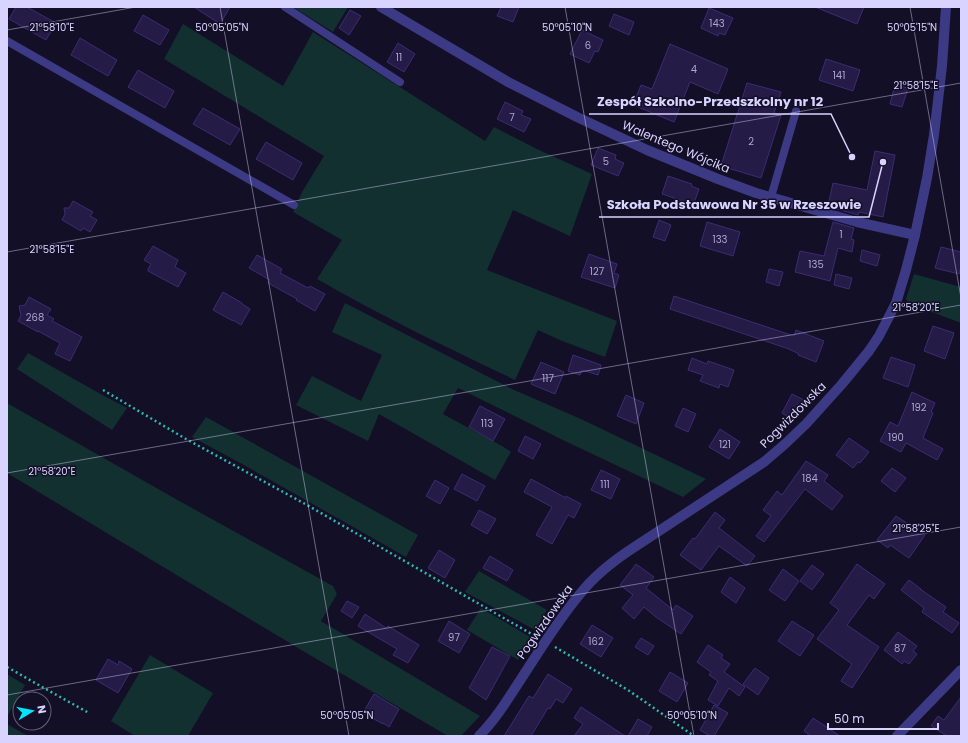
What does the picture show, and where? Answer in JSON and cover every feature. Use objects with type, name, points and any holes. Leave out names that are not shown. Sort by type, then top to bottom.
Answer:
[{"type":"street","name":"Walentego Wójcika","points":[[381,7],[508,82],[647,150],[718,179],[771,197],[857,222],[915,235]]},
{"type":"street","name":"Pogwizdowska","points":[[480,736],[498,714],[566,611],[598,574],[636,545],[764,462],[806,424],[842,384],[869,351],[879,336],[896,303],[915,235],[927,178],[934,135],[942,66],[946,7]]},
{"type":"street","points":[[897,736],[961,670]]},
{"type":"lane","points":[[285,7],[400,82]]},
{"type":"lane","points":[[7,41],[294,205]]},
{"type":"lane","points":[[771,197],[796,112]]},
{"type":"path","points":[[103,390],[186,439],[307,505],[628,690],[694,736]]},
{"type":"path","points":[[7,667],[89,712]]},
{"type":"green space","points":[[293,7],[348,7],[333,32]]},
{"type":"green space","points":[[183,24],[283,86],[313,32],[485,141],[494,127],[537,149],[592,174],[570,236],[513,210],[487,270],[617,321],[605,357],[562,341],[538,330],[515,380],[390,319],[317,279],[342,240],[293,212],[302,192],[324,156],[164,59]]},
{"type":"green space","points":[[914,274],[961,287],[961,323],[908,303],[906,299]]},
{"type":"green space","points":[[345,303],[512,389],[581,419],[706,479],[683,497],[458,388],[443,414],[511,452],[495,480],[379,414],[368,441],[296,405],[312,376],[361,401],[382,355],[332,332]]},
{"type":"green space","points":[[28,353],[127,408],[112,430],[17,369]]},
{"type":"green space","points":[[7,403],[333,586],[337,594],[321,621],[480,716],[461,736],[448,736],[308,654],[7,473]]},
{"type":"green space","points":[[206,417],[418,535],[406,557],[192,437]]},
{"type":"green space","points":[[479,571],[547,610],[535,630],[465,592]]},
{"type":"green space","points":[[481,608],[532,638],[518,660],[467,630]]},
{"type":"green space","points":[[150,655],[213,693],[188,736],[135,736],[111,721]]},
{"type":"green space","points":[[7,674],[25,685],[22,691],[12,691],[12,708],[7,717]]},
{"type":"green space","points":[[7,724],[12,727],[12,731],[19,731],[28,736],[7,736]]},
{"type":"building","points":[[16,7],[27,7],[56,23],[46,40],[9,19]]},
{"type":"building","points":[[194,7],[230,7],[220,24]]},
{"type":"building","points":[[501,7],[519,7],[513,22],[497,16]]},
{"type":"building","points":[[815,7],[864,7],[857,24]]},
{"type":"building","points":[[709,8],[733,18],[725,35],[719,33],[718,36],[701,28]]},
{"type":"building","points":[[350,10],[361,16],[349,35],[339,28]]},
{"type":"building","points":[[614,14],[634,22],[629,35],[609,26]]},
{"type":"building","points":[[143,15],[169,30],[160,45],[134,31]]},
{"type":"building","points":[[582,30],[603,40],[598,52],[595,51],[589,63],[570,54]]},
{"type":"building","points":[[80,38],[117,60],[108,76],[71,55]]},
{"type":"building","points":[[398,43],[415,54],[404,72],[387,62]]},
{"type":"building","points":[[670,44],[728,69],[718,94],[690,82],[674,122],[633,105],[641,85],[652,89]]},
{"type":"building","points":[[826,59],[860,70],[853,91],[819,80]]},
{"type":"building","points":[[138,70],[174,91],[165,108],[128,87]]},
{"type":"building","points":[[747,83],[781,92],[774,113],[781,115],[761,178],[721,166]]},
{"type":"building","points":[[895,85],[908,88],[902,107],[890,104]]},
{"type":"building","points":[[505,102],[523,111],[521,115],[531,119],[524,132],[497,119]]},
{"type":"building","points":[[203,108],[240,129],[230,145],[193,124]]},
{"type":"building","points":[[266,142],[302,163],[293,180],[256,159]]},
{"type":"building","points":[[598,148],[616,155],[615,159],[624,163],[618,176],[591,165]]},
{"type":"building","points":[[875,151],[895,155],[883,217],[859,212],[858,215],[828,206],[833,183],[867,190]]},
{"type":"building","points":[[668,176],[692,184],[691,186],[699,189],[694,203],[686,200],[686,202],[662,194]]},
{"type":"building","points":[[73,201],[93,212],[90,216],[97,220],[90,232],[83,228],[81,231],[62,220],[65,214],[64,208],[69,208]]},
{"type":"building","points":[[659,220],[671,225],[665,241],[653,237]]},
{"type":"building","points":[[707,222],[740,232],[733,256],[700,246]]},
{"type":"building","points":[[833,222],[854,228],[851,239],[854,240],[852,252],[838,248],[830,281],[795,272],[800,251],[824,256]]},
{"type":"building","points":[[153,246],[178,260],[175,267],[186,273],[178,287],[148,271],[151,264],[144,260]]},
{"type":"building","points":[[941,247],[961,252],[961,266],[959,274],[935,268]]},
{"type":"building","points":[[862,250],[880,255],[877,266],[860,261]]},
{"type":"building","points":[[589,254],[617,264],[614,273],[619,275],[615,288],[581,277]]},
{"type":"building","points":[[257,255],[282,269],[280,273],[308,288],[310,286],[325,294],[315,311],[268,283],[270,280],[249,268]]},
{"type":"building","points":[[769,269],[783,272],[779,286],[766,282]]},
{"type":"building","points":[[836,274],[852,278],[849,289],[834,285]]},
{"type":"building","points":[[223,292],[250,309],[241,325],[213,310]]},
{"type":"building","points":[[674,296],[794,336],[796,330],[824,341],[816,362],[798,355],[799,354],[789,349],[670,309]]},
{"type":"building","points":[[29,297],[51,309],[47,315],[54,319],[52,321],[82,337],[70,361],[55,354],[60,343],[18,321],[21,315],[19,306],[25,305]]},
{"type":"building","points":[[933,326],[954,333],[945,359],[924,351]]},
{"type":"building","points":[[573,355],[601,365],[598,375],[582,370],[580,375],[568,371]]},
{"type":"building","points":[[891,357],[915,365],[908,387],[883,378]]},
{"type":"building","points":[[692,358],[707,364],[708,361],[734,370],[728,387],[720,384],[719,388],[700,381],[703,375],[688,370]]},
{"type":"building","points":[[541,362],[564,372],[555,394],[531,384]]},
{"type":"building","points":[[912,392],[935,403],[931,412],[933,413],[923,438],[943,449],[937,460],[906,443],[901,452],[880,441],[890,422],[898,426]]},
{"type":"building","points":[[792,394],[804,400],[793,420],[782,413]]},
{"type":"building","points":[[626,395],[644,403],[636,424],[617,416]]},
{"type":"building","points":[[480,406],[505,419],[493,441],[469,427]]},
{"type":"building","points":[[683,408],[696,414],[688,432],[675,426]]},
{"type":"building","points":[[720,429],[740,442],[729,459],[709,447]]},
{"type":"building","points":[[525,436],[541,444],[533,459],[518,451]]},
{"type":"building","points":[[849,438],[869,452],[860,463],[858,462],[853,468],[836,455]]},
{"type":"building","points":[[806,461],[828,475],[824,481],[843,496],[832,510],[805,489],[764,542],[756,536],[771,516],[763,510],[777,491],[782,495]]},
{"type":"building","points":[[892,468],[906,478],[895,492],[881,481]]},
{"type":"building","points":[[601,470],[620,479],[611,499],[591,490]]},
{"type":"building","points":[[462,474],[485,486],[477,501],[454,489]]},
{"type":"building","points":[[531,479],[566,498],[566,496],[581,504],[574,518],[568,515],[552,544],[536,535],[552,507],[524,492]]},
{"type":"building","points":[[435,480],[449,488],[440,504],[426,496]]},
{"type":"building","points":[[479,510],[496,519],[487,534],[471,525]]},
{"type":"building","points":[[715,512],[725,520],[719,528],[755,556],[747,566],[719,546],[701,570],[680,555],[693,538],[695,539]]},
{"type":"building","points":[[896,516],[925,535],[909,558],[890,545],[888,548],[877,540]]},
{"type":"building","points":[[439,550],[455,560],[445,578],[428,568]]},
{"type":"building","points":[[490,556],[513,570],[507,581],[483,568]]},
{"type":"building","points":[[636,564],[654,577],[646,588],[673,610],[676,605],[693,616],[681,634],[644,607],[634,619],[622,608],[633,595],[620,585]]},
{"type":"building","points":[[857,564],[885,584],[874,599],[869,595],[847,625],[879,647],[852,688],[841,681],[852,664],[817,639],[839,610],[830,603]]},
{"type":"building","points":[[812,565],[824,574],[812,590],[800,581]]},
{"type":"building","points":[[783,569],[799,581],[785,601],[769,590]]},
{"type":"building","points":[[730,577],[745,588],[736,603],[721,592]]},
{"type":"building","points":[[909,580],[946,607],[943,612],[959,623],[952,633],[922,612],[924,608],[901,590]]},
{"type":"building","points":[[347,601],[359,607],[352,618],[341,611]]},
{"type":"building","points":[[365,614],[386,628],[388,626],[419,645],[408,663],[393,655],[397,649],[358,626]]},
{"type":"building","points":[[449,621],[470,634],[459,653],[438,641]]},
{"type":"building","points":[[792,621],[814,635],[800,656],[778,641]]},
{"type":"building","points":[[592,625],[613,638],[601,657],[580,644]]},
{"type":"building","points":[[898,632],[917,646],[913,651],[917,654],[909,664],[904,661],[902,664],[884,650]]},
{"type":"building","points":[[641,638],[654,646],[648,655],[635,647]]},
{"type":"building","points":[[708,645],[723,655],[721,658],[730,664],[724,672],[745,687],[739,696],[729,688],[718,706],[708,700],[718,681],[709,675],[711,672],[697,662]]},
{"type":"building","points":[[492,647],[510,656],[486,700],[469,688]]},
{"type":"building","points":[[108,659],[118,665],[119,661],[132,669],[118,693],[96,680]]},
{"type":"building","points":[[755,668],[769,678],[758,695],[743,684]]},
{"type":"building","points":[[670,672],[688,683],[677,702],[659,691]]},
{"type":"building","points":[[548,674],[572,689],[563,703],[556,699],[550,709],[548,708],[531,736],[504,736],[529,696],[533,698]]},
{"type":"building","points":[[374,694],[399,709],[389,727],[363,713]]},
{"type":"building","points":[[961,697],[961,736],[947,736],[931,726],[938,716],[944,720]]},
{"type":"building","points":[[714,705],[728,713],[714,736],[710,736],[700,730]]},
{"type":"building","points":[[581,707],[625,736],[574,736],[583,724],[574,718]]},
{"type":"building","points":[[813,718],[840,736],[811,736],[804,731]]},
{"type":"building","points":[[638,719],[652,727],[647,736],[628,736]]},
{"type":"place","name":"Zespół Szkolno-Przedszkolny nr 12","points":[[852,157]]},
{"type":"place","name":"Szkoła Podstawowa Nr 35 w Rzeszowie","points":[[883,162]]}]
